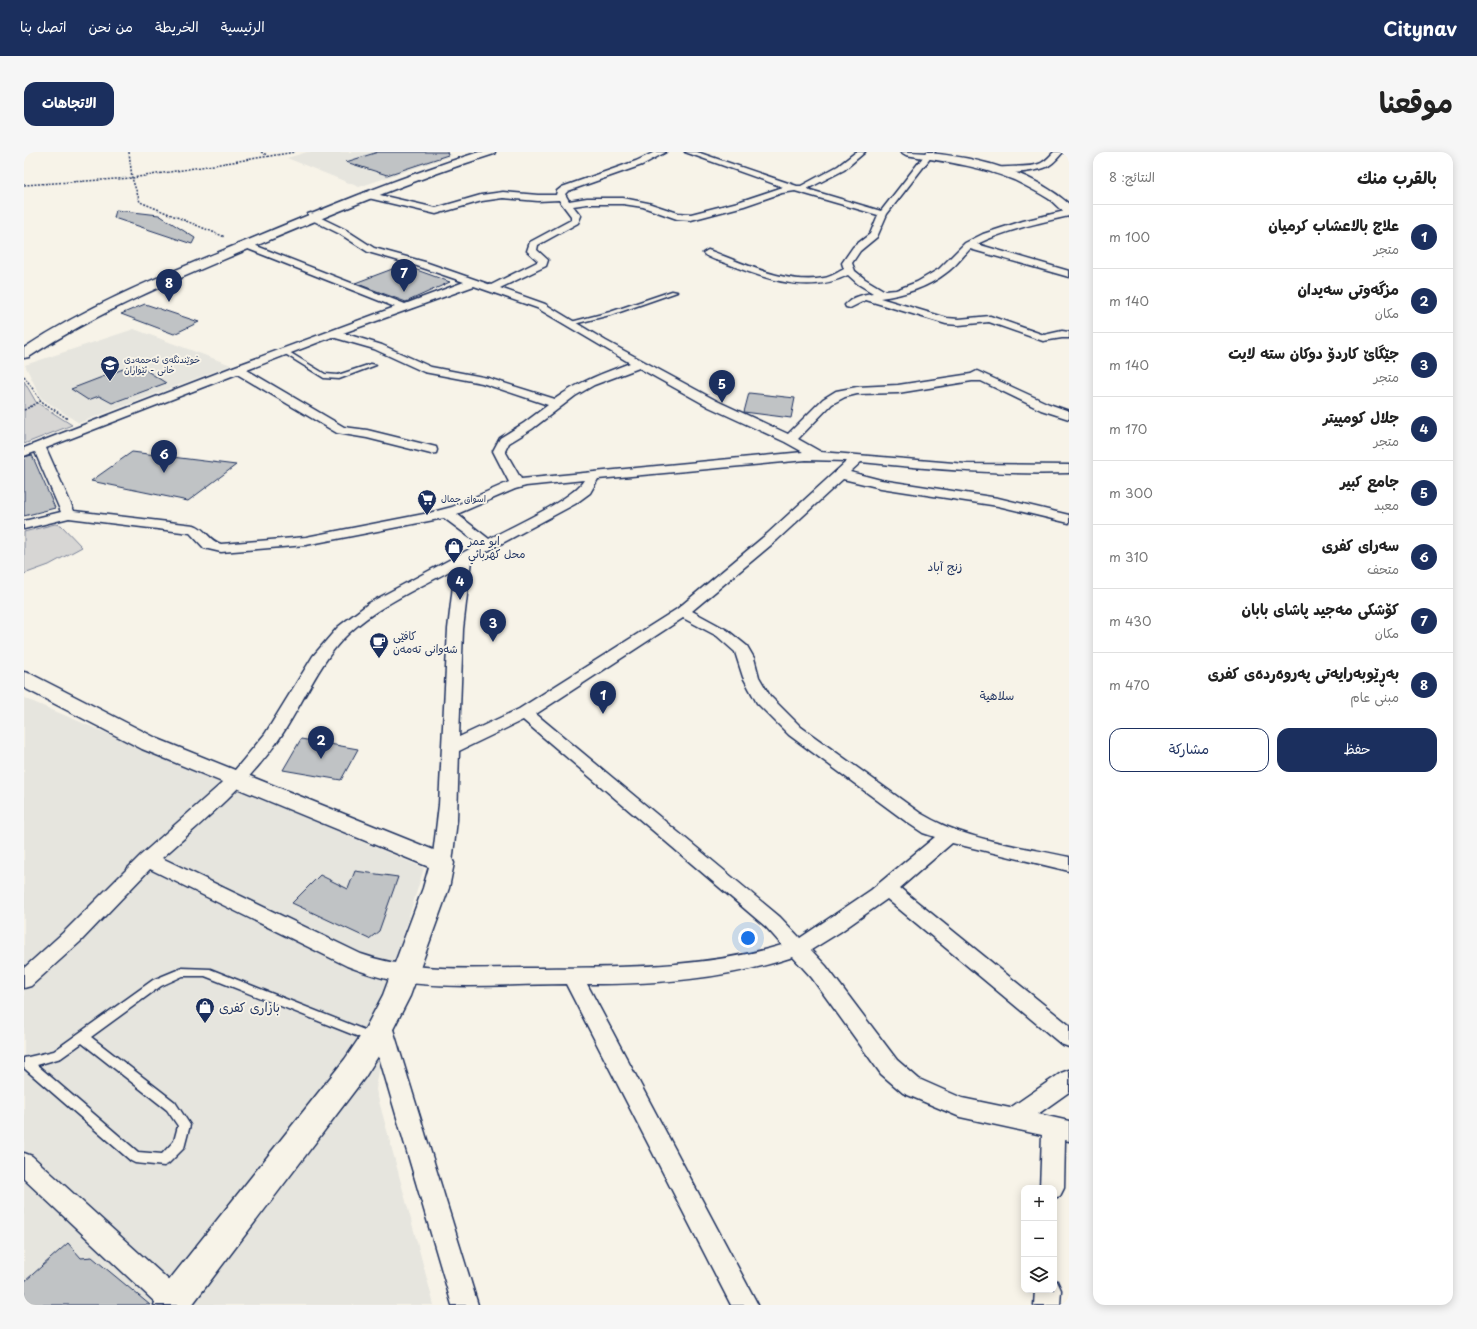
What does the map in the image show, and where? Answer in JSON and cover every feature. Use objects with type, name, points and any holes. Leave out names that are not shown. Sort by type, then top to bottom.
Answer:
[{"type":"street","points":[[24,354],[60,330],[106,306],[311,216],[441,167],[490,152]]},
{"type":"street","points":[[490,289],[542,264],[543,260],[532,251],[531,246],[575,221],[576,216],[563,201],[560,193],[565,189],[638,163],[662,152]]},
{"type":"street","points":[[689,152],[797,189],[883,214]]},
{"type":"street","points":[[367,195],[436,211],[481,198],[503,194],[563,201],[623,201],[645,205],[677,216],[692,217],[741,204],[780,190],[803,188],[835,172],[861,152]]},
{"type":"street","points":[[906,152],[929,154],[994,171],[1035,186],[1050,195],[1069,212]]},
{"type":"street","points":[[994,171],[1020,170],[1043,166],[1059,152]]},
{"type":"street","points":[[884,294],[855,276],[849,270],[848,259],[856,249],[877,231],[883,214],[929,154]]},
{"type":"street","points":[[850,305],[864,297],[903,291],[933,277],[951,264],[968,245],[1003,230],[1069,212]]},
{"type":"street","points":[[311,216],[343,232],[364,247],[421,264],[541,306],[602,343],[641,363],[713,404],[789,440],[818,456]]},
{"type":"street","points":[[246,245],[404,307]]},
{"type":"street","points":[[968,245],[1069,274]]},
{"type":"street","points":[[708,252],[762,273],[808,282],[825,281],[849,270]]},
{"type":"street","points":[[24,452],[284,351],[472,283]]},
{"type":"street","points":[[864,297],[946,321],[959,322],[990,319],[1043,338],[1051,338],[1060,334],[1069,335]]},
{"type":"street","points":[[332,333],[378,347],[428,370],[489,382],[556,403]]},
{"type":"street","points":[[516,484],[501,454],[501,444],[539,419],[556,403],[590,383],[641,363]]},
{"type":"street","points":[[237,369],[341,430],[379,436],[431,450]]},
{"type":"street","points":[[789,440],[804,428],[830,400],[839,395],[864,389],[898,389],[945,379],[980,375],[1046,407],[1069,415]]},
{"type":"street","points":[[39,446],[69,514]]},
{"type":"street","points":[[24,525],[69,514],[194,529],[209,545],[221,548],[306,541],[446,513],[468,506],[516,484],[818,456],[995,470],[1069,469]]},
{"type":"street","points":[[450,748],[525,713],[627,649],[682,612],[772,537],[857,459]]},
{"type":"street","points":[[841,474],[881,484],[998,502],[1069,519]]},
{"type":"street","points":[[24,980],[73,936],[148,860],[236,780],[271,738],[319,658],[343,630],[374,606],[570,501],[585,490],[593,477]]},
{"type":"street","points":[[446,513],[489,545]]},
{"type":"street","points":[[24,1164],[173,1303],[350,1074],[377,1033],[396,996],[402,975],[427,913],[442,863],[448,827],[450,748],[459,589],[464,559]]},
{"type":"street","points":[[682,612],[722,633],[741,649],[746,658],[751,677],[763,699],[795,731],[914,818],[948,836],[1069,864]]},
{"type":"street","points":[[24,679],[150,744],[442,863]]},
{"type":"street","points":[[525,713],[773,922],[798,947],[889,1067],[911,1086],[960,1107],[986,1115],[1013,1119],[1061,1130],[1052,1185]]},
{"type":"street","points":[[148,860],[354,960],[385,972],[402,975],[426,976],[647,975],[684,972],[756,960],[798,947],[854,913],[888,889],[948,836]]},
{"type":"street","points":[[888,889],[1069,1038]]},
{"type":"street","points":[[572,975],[744,1305]]},
{"type":"street","points":[[377,1033],[466,1305]]},
{"type":"street","points":[[1013,1119],[1069,1080]]},
{"type":"street","points":[[1047,1305],[1048,1293]]},
{"type":"lane","points":[[570,323],[612,313],[674,292]]},
{"type":"lane","points":[[284,351],[324,376],[339,377],[373,365]]},
{"type":"lane","points":[[25,1063],[57,1055],[157,983],[182,972],[206,972],[377,1033]]},
{"type":"lane","points":[[25,1063],[135,1157],[164,1160],[180,1144],[184,1124],[171,1106],[82,1037]]},
{"type":"path","points":[[129,152],[132,178],[140,202],[246,245]]},
{"type":"path","points":[[260,152],[268,156]]},
{"type":"path","points":[[24,185],[132,178],[295,152]]},
{"type":"path","points":[[24,376],[41,402],[83,429]]},
{"type":"path","points":[[24,410],[41,402]]},
{"type":"shaded area","points":[[307,152],[443,152],[453,155],[359,187],[287,158]]},
{"type":"shaded area","name":"خوێندنگەی ئەحمەدی خانی - ئێواران","points":[[134,329],[231,365],[79,423],[41,398],[25,365]]},
{"type":"shaded area","points":[[24,381],[36,402],[72,425],[24,444]]},
{"type":"shaded area","points":[[55,524],[61,525],[82,547],[49,565],[24,574],[24,532]]},
{"type":"shaded area","name":"بازاری کفری","points":[[24,698],[424,868],[396,958],[376,1090],[434,1305],[24,1305]]},
{"type":"building","points":[[378,152],[447,152],[448,155],[387,175],[346,162]]},
{"type":"building","points":[[116,210],[159,215],[195,238],[192,244],[114,218]]},
{"type":"building","points":[[403,265],[450,282],[406,302],[355,283]]},
{"type":"building","points":[[145,304],[199,322],[174,334],[121,314]]},
{"type":"building","points":[[136,364],[166,383],[112,403],[99,396],[88,400],[71,389]]},
{"type":"building","points":[[749,393],[795,398],[791,418],[744,412]]},
{"type":"building","points":[[132,452],[236,465],[188,501],[91,481]]},
{"type":"building","points":[[32,455],[55,508],[24,516],[24,457]]},
{"type":"building","points":[[301,739],[358,749],[341,780],[283,770]]},
{"type":"building","points":[[355,871],[398,877],[379,931],[369,939],[292,903],[320,875],[348,889]]},
{"type":"building","points":[[68,1243],[81,1258],[92,1257],[150,1305],[24,1305],[24,1282]]},
{"type":"place","name":"کۆشکی مەجید پاشای بابان","points":[[404,292]]},
{"type":"place","name":"بەڕێوبەرایەتی پەروەردەی کفری","points":[[169,302]]},
{"type":"place","name":"خوێندنگەی ئەحمەدی خانی - ئێواران","points":[[110,382]]},
{"type":"place","name":"جامع كبير","points":[[722,403]]},
{"type":"place","name":"سەرای کفری","points":[[164,473]]},
{"type":"place","name":"اسواق جمال","points":[[427,516]]},
{"type":"place","name":"ابو عمر محل كهربائي","points":[[454,564]]},
{"type":"place","name":"جلال کومپیتر","points":[[460,600]]},
{"type":"place","name":"جێگاێ کاردۆ دوکان ستە لایت","points":[[493,642]]},
{"type":"place","name":"کافێی شەوانی تەمەن","points":[[379,659]]},
{"type":"place","name":"علاج بالاعشاب كرميان","points":[[603,714]]},
{"type":"place","name":"مزگەوتی سەیدان","points":[[321,759]]},
{"type":"place","name":"بازاری کفری","points":[[205,1024]]},
{"type":"district","name":"زنج آباد","points":[[945,567]]},
{"type":"district","name":"سلاهية","points":[[997,696]]}]
